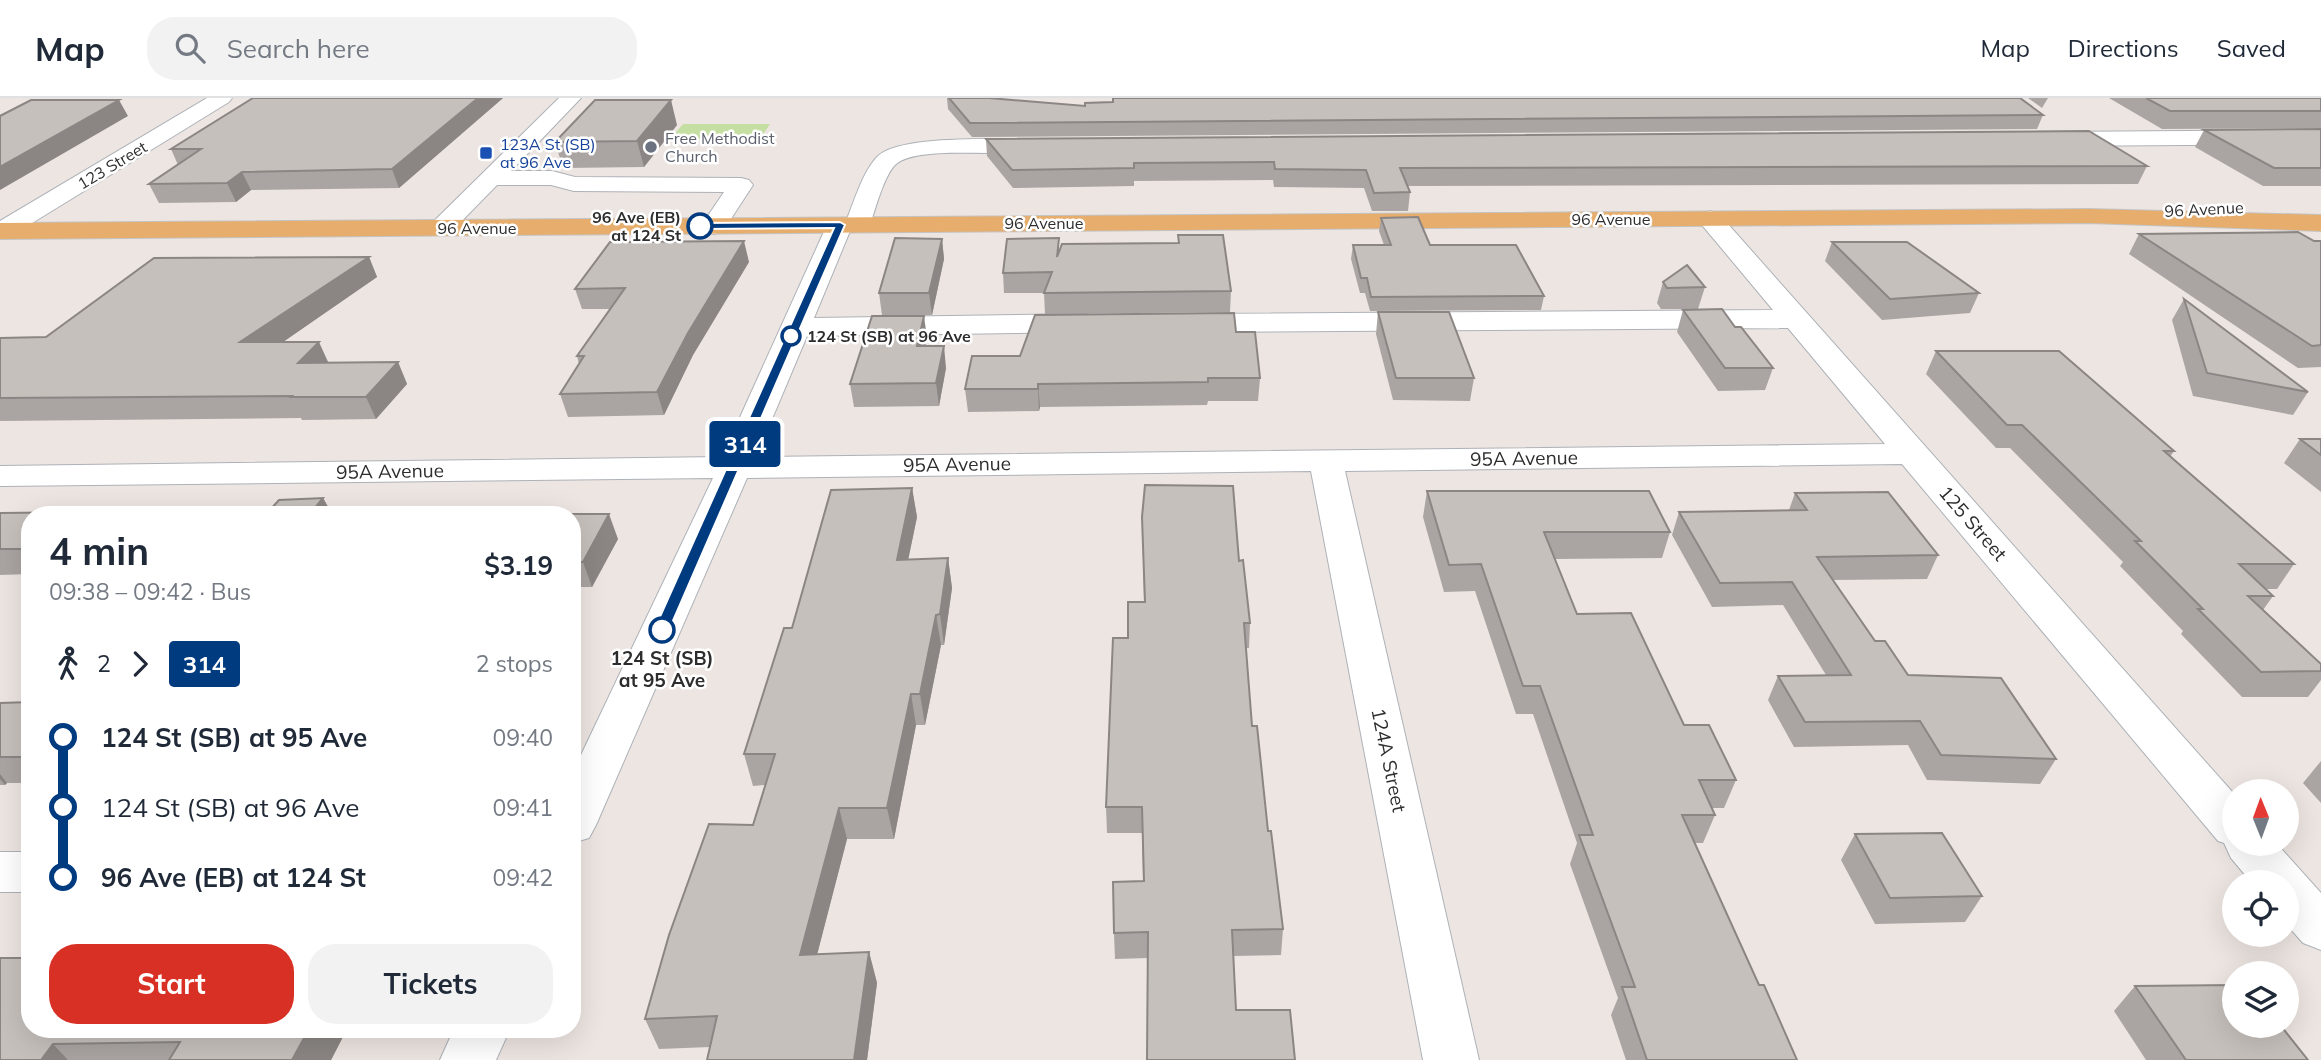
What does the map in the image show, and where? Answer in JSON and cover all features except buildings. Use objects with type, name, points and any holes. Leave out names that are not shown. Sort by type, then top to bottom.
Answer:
[{"type":"main road","name":"96 Avenue","points":[[2088,216],[2234,206],[2321,205]]},
{"type":"main road","name":"96 Avenue","points":[[1,232],[2088,216],[2321,223]]},
{"type":"street","name":"123 Street","points":[[1,232],[222,98]]},
{"type":"street","points":[[441,228],[571,98]]},
{"type":"street","points":[[2036,129],[2070,139],[2321,137]]},
{"type":"street","points":[[581,805],[736,467],[794,327],[848,225],[887,160],[900,152],[922,148],[1056,146]]},
{"type":"street","points":[[492,178],[552,178],[574,184],[741,185],[714,226]]},
{"type":"street","name":"125 Street","points":[[1710,219],[2222,813]]},
{"type":"street","points":[[1156,323],[1795,319]]},
{"type":"street","points":[[794,327],[1114,323]]},
{"type":"street","name":"95A Avenue","points":[[0,476],[1913,454]]},
{"type":"street","name":"124A Street","points":[[1326,460],[1451,1060]]},
{"type":"street","points":[[2258,856],[2271,870]]},
{"type":"street","points":[[0,872],[21,872]]},
{"type":"street","points":[[2299,903],[2321,928]]},
{"type":"street","points":[[468,1060],[478,1038]]},
{"type":"green space","points":[[683,124],[770,124],[760,139],[670,139]]},
{"type":"bus line","name":"314","points":[[662,630],[736,467],[840,225],[700,226]]},
{"type":"place","name":"Free Methodist Church","points":[[651,147]]},
{"type":"place","name":"123A St (SB) at 96 Ave","points":[[486,153]]},
{"type":"place","name":"96 Ave (EB) at 124 St","points":[[700,226]]},
{"type":"place","name":"124 St (SB) at 96 Ave","points":[[791,336]]},
{"type":"place","name":"124 St (SB) at 95 Ave","points":[[662,630]]}]
